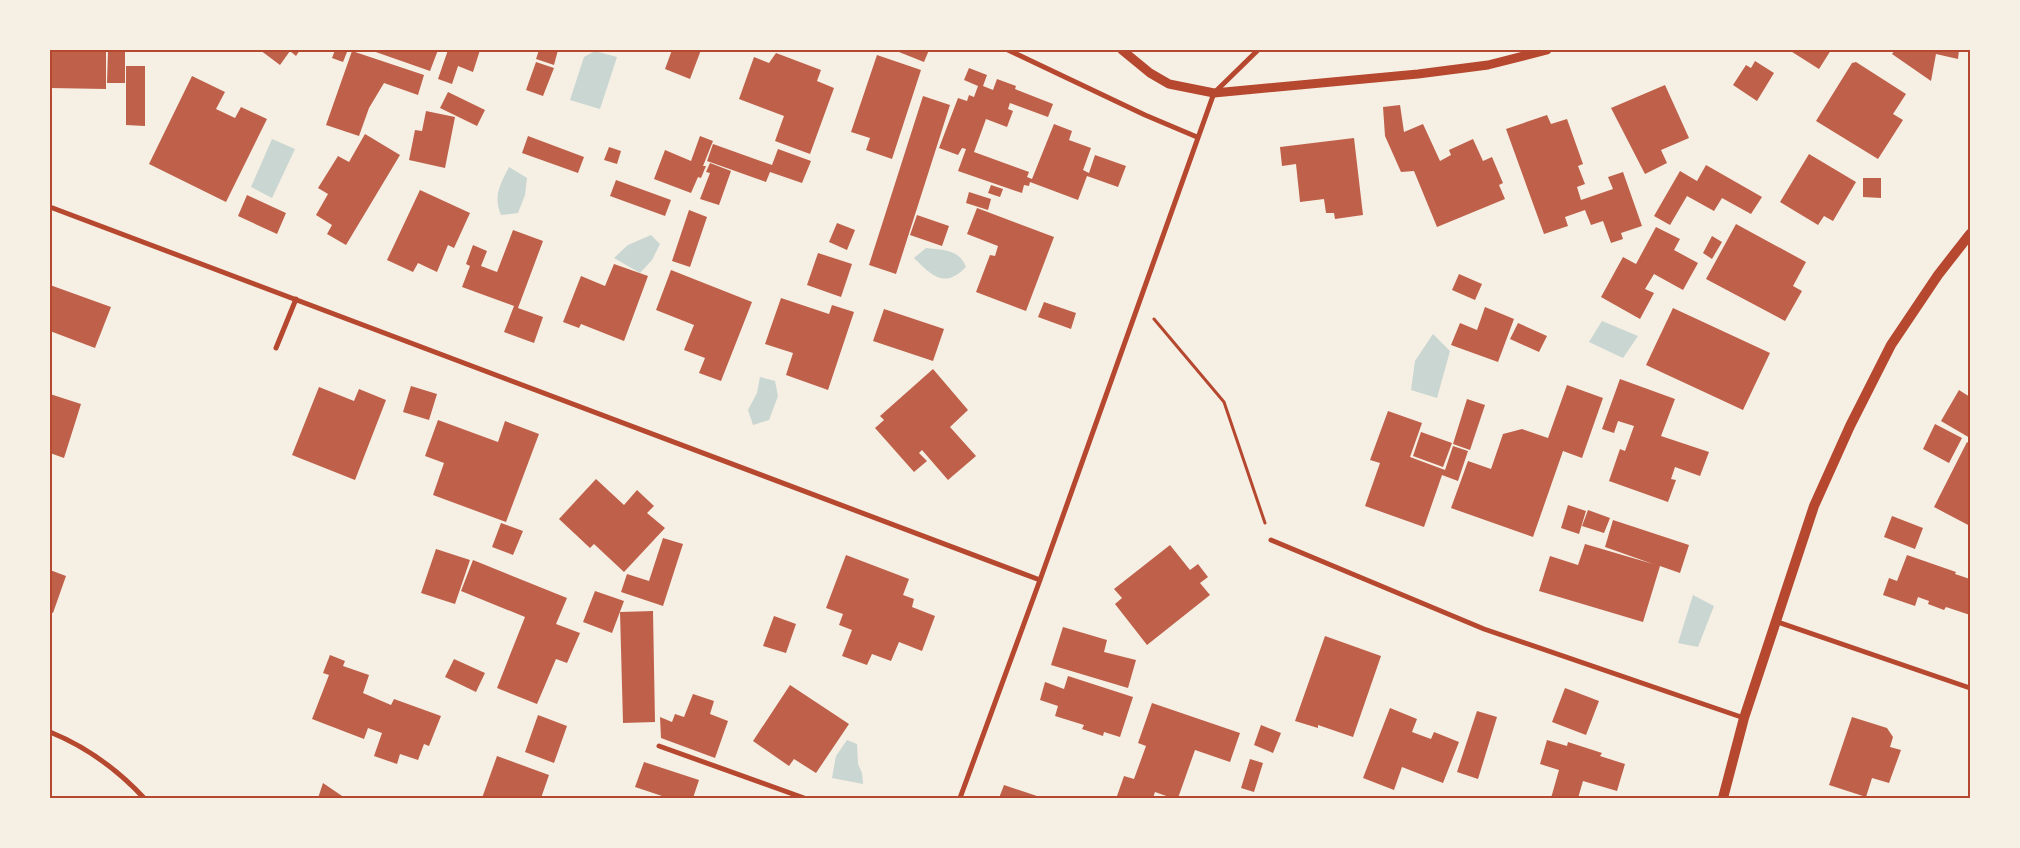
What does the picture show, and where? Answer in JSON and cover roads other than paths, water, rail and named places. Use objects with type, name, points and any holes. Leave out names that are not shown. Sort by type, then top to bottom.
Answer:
[{"type":"main road","points":[[1723,798],[1744,718],[1814,506],[1850,426],[1891,345],[1938,275],[1970,234]]},
{"type":"street","points":[[1008,50],[1145,115],[1197,137]]},
{"type":"street","points":[[1017,54],[1022,50]]},
{"type":"street","points":[[1122,50],[1150,73],[1169,84],[1214,94],[1452,70],[1488,65],[1547,50]]},
{"type":"street","points":[[960,798],[1214,94],[1258,50]]},
{"type":"street","points":[[50,207],[1040,580]]},
{"type":"street","points":[[276,348],[296,299]]},
{"type":"street","points":[[1271,540],[1484,629],[1744,718]]},
{"type":"street","points":[[1775,621],[1970,688]]},
{"type":"street","points":[[50,732],[73,741],[123,776],[144,798]]},
{"type":"street","points":[[659,746],[804,798]]}]
